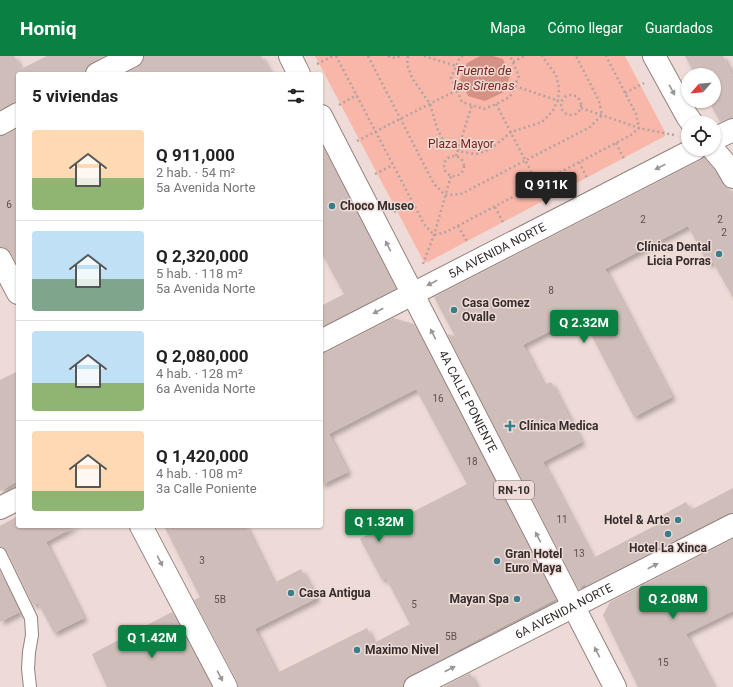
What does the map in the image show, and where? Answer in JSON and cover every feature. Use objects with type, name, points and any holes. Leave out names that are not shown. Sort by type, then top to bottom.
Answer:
[{"type":"main road","points":[[101,72],[132,56]]},
{"type":"main road","points":[[290,56],[298,72]]},
{"type":"main road","points":[[654,56],[687,116]]},
{"type":"main road","points":[[0,124],[16,115]]},
{"type":"main road","name":"4A CALLE PONIENTE","points":[[323,120],[615,687]]},
{"type":"main road","points":[[721,136],[733,130]]},
{"type":"main road","name":"5A AVENIDA NORTE","points":[[323,339],[681,156]]},
{"type":"main road","points":[[720,156],[726,163],[733,177]]},
{"type":"main road","points":[[0,259],[16,289]]},
{"type":"main road","points":[[0,508],[16,500]]},
{"type":"main road","name":"6A AVENIDA NORTE","points":[[415,687],[733,525]]},
{"type":"main road","points":[[142,528],[226,687]]},
{"type":"lane","points":[[0,554],[31,618],[32,635],[28,652],[30,687]]},
{"type":"path","points":[[336,56],[424,224],[434,235]]},
{"type":"path","points":[[368,56],[434,184],[446,195],[461,194],[590,127],[602,115]]},
{"type":"path","points":[[388,56],[391,58],[397,58],[400,56]]},
{"type":"path","points":[[408,56],[407,64],[412,78],[430,104],[437,128],[443,140],[458,151],[476,154],[491,149],[511,132],[542,122],[560,101],[568,95],[573,95],[578,98],[581,103],[581,108],[578,113],[568,115],[561,108],[560,101],[556,75],[542,56]]},
{"type":"path","points":[[424,56],[456,66]]},
{"type":"path","points":[[462,56],[460,57],[451,78],[462,102],[484,109],[510,97],[519,76],[510,56]]},
{"type":"path","points":[[513,62],[524,56]]},
{"type":"path","points":[[576,56],[599,101],[602,115]]},
{"type":"path","points":[[606,56],[636,114],[639,128]]},
{"type":"path","points":[[515,86],[560,101]]},
{"type":"path","points":[[338,150],[457,90]]},
{"type":"path","points":[[496,104],[556,220]]},
{"type":"path","points":[[456,156],[472,105]]},
{"type":"path","points":[[581,108],[639,128],[674,135]]},
{"type":"path","points":[[434,235],[446,232],[538,184],[631,135],[639,128]]},
{"type":"path","points":[[451,156],[456,156],[464,163],[464,169],[461,174],[451,176],[447,174],[444,169],[444,164],[451,156]]},
{"type":"path","points":[[412,293],[434,235],[451,176]]},
{"type":"green space","name":"Plaza Mayor","points":[[315,56],[625,56],[665,132],[665,136],[428,262],[424,262]]},
{"type":"water","name":"Fuente de las Sirenas","points":[[480,56],[493,56],[503,59],[510,76],[504,92],[485,101],[468,96],[460,79],[467,63]]},
{"type":"building","points":[[0,56],[14,56],[21,69],[47,56],[105,56],[91,63],[86,68],[85,72],[16,72],[16,102],[0,110]]},
{"type":"building","points":[[144,56],[261,56],[270,72],[128,72],[138,67],[143,62]]},
{"type":"building","points":[[685,56],[723,56],[733,76],[733,118],[721,122],[721,116],[717,116],[713,108],[721,108],[721,68],[691,68]]},
{"type":"building","points":[[16,129],[16,262],[11,253],[6,248],[0,247],[0,136],[6,135]]},
{"type":"building","points":[[323,147],[396,289],[323,326],[323,305],[344,294],[323,256]]},
{"type":"building","points":[[704,157],[715,170],[722,184],[728,188],[733,197],[733,298],[713,262],[708,264],[688,226],[605,269],[672,397],[634,417],[581,315],[523,345],[544,385],[551,382],[582,442],[543,462],[593,558],[660,523],[657,518],[686,502],[691,510],[733,488],[733,513],[727,514],[586,586],[585,584],[578,588],[447,334],[455,336],[434,297],[701,160]]},
{"type":"building","points":[[393,318],[414,324],[556,599],[409,676],[404,681],[403,687],[238,687],[237,681],[194,600],[200,597],[165,528],[247,528],[274,583],[301,569],[317,598],[255,629],[277,673],[367,628],[374,643],[410,624],[386,578],[382,580],[360,539],[467,484],[416,389],[329,434],[348,472],[323,484],[323,353]]},
{"type":"building","points":[[16,372],[16,482],[0,491],[0,380]]},
{"type":"building","points":[[16,517],[16,528],[72,528],[46,542],[84,618],[54,633],[38,603],[33,605],[7,551],[0,547],[0,526]]},
{"type":"building","points":[[733,539],[733,611],[686,634],[714,687],[638,687],[603,615],[610,602]]},
{"type":"building","points":[[0,571],[20,612],[0,622]]},
{"type":"building","points":[[172,612],[212,687],[107,687],[92,654]]},
{"type":"building","points":[[470,673],[477,687],[443,687]]},
{"type":"place","name":"Choco Museo","points":[[332,206]]},
{"type":"place","name":"Clínica Dental Licia Porras","points":[[719,254]]},
{"type":"place","name":"Casa Gomez Ovalle","points":[[454,310]]},
{"type":"place","name":"Clínica Medica","points":[[510,426]]},
{"type":"place","name":"Hotel & Arte","points":[[678,520]]},
{"type":"place","name":"Hotel La Xinca","points":[[668,534]]},
{"type":"place","name":"Gran Hotel Euro Maya","points":[[497,561]]},
{"type":"place","name":"Casa Antigua","points":[[291,593]]},
{"type":"place","name":"Mayan Spa","points":[[517,599]]},
{"type":"place","name":"Maximo Nivel","points":[[357,650]]}]
